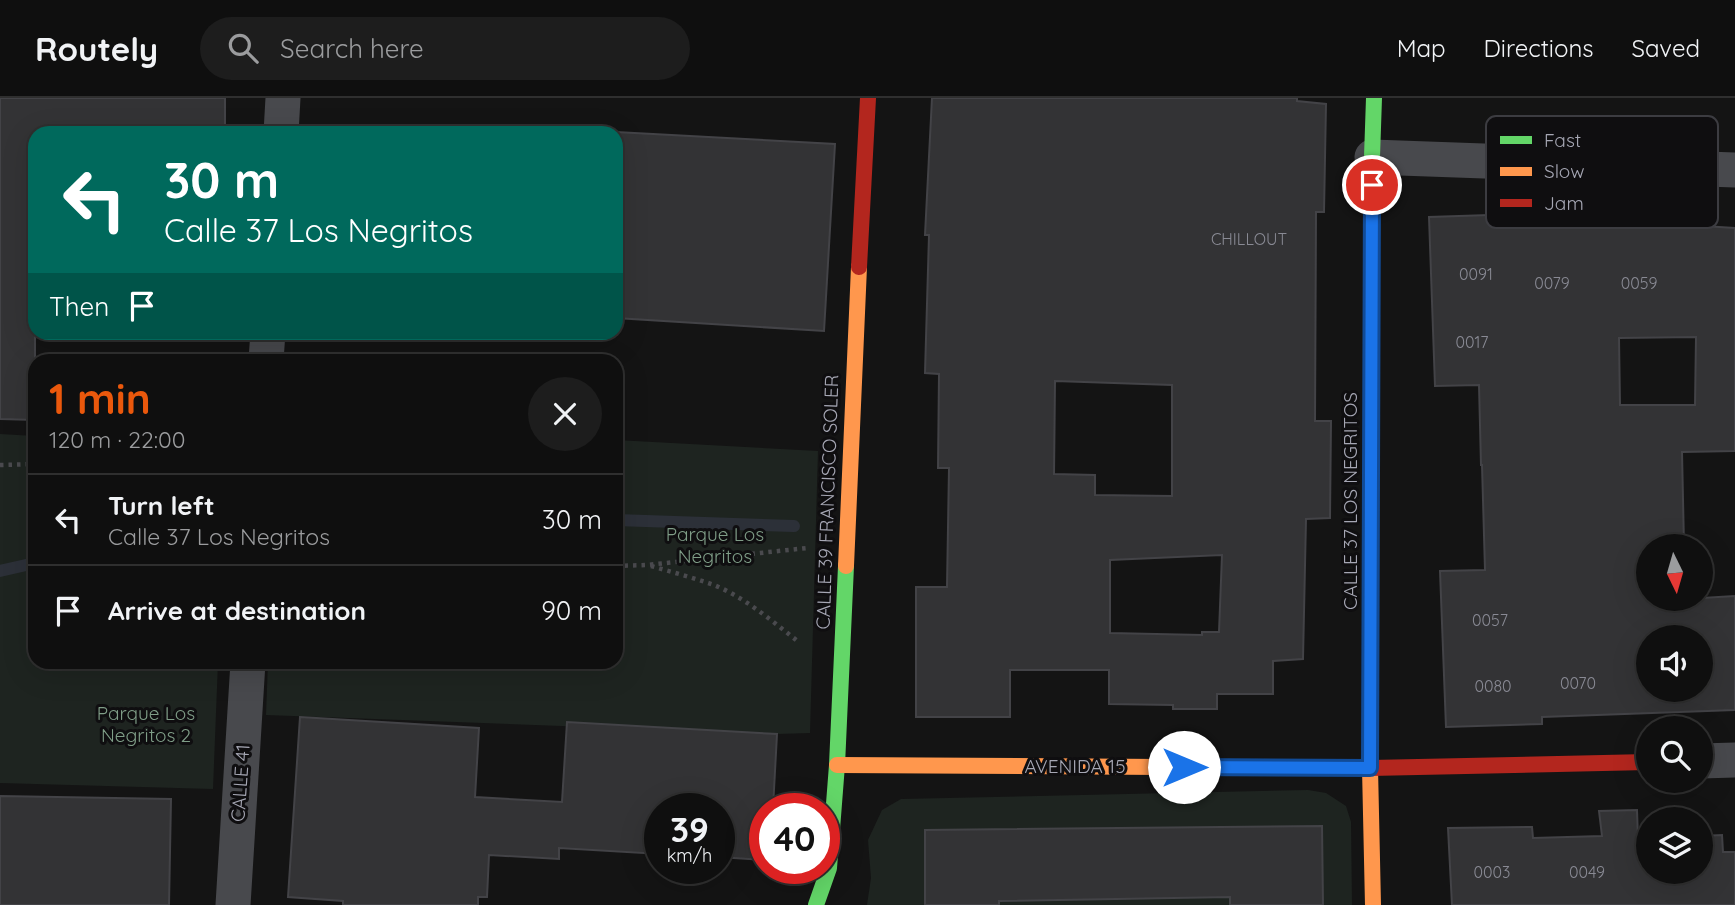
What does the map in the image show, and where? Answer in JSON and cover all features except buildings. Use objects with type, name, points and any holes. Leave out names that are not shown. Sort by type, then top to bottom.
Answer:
[{"type":"street","points":[[281,126],[283,98]]},
{"type":"street","name":"CALLE 39 FRANCISCO SOLER","points":[[816,905],[829,868],[836,765],[868,98]]},
{"type":"street","name":"CALLE 37 LOS NEGRITOS","points":[[1373,905],[1370,768],[1374,98]]},
{"type":"street","points":[[1372,157],[1486,161]]},
{"type":"street","name":"CALLE 41","points":[[233,905],[248,669]]},
{"type":"street","points":[[1713,761],[1735,760]]},
{"type":"street","name":"AVENIDA 15","points":[[836,765],[1370,768],[1636,762]]},
{"type":"path","points":[[0,465],[28,464]]},
{"type":"path","points":[[623,566],[846,544]]},
{"type":"path","points":[[647,565],[716,586],[774,622],[799,643],[841,671]]},
{"type":"green space","name":"Parque Los Negritos 2","points":[[0,434],[28,436],[28,669],[218,669],[213,789],[0,783]]},
{"type":"green space","name":"Parque Los Negritos","points":[[623,440],[818,451],[810,733],[266,715],[268,669],[623,669]]},
{"type":"green space","points":[[1308,790],[1326,793],[1346,806],[1351,822],[1352,905],[867,905],[871,878],[868,840],[882,810],[901,799]]},
{"type":"waterway","points":[[623,520],[794,526]]},
{"type":"waterway","points":[[0,571],[28,565]]},
{"type":"traffic: fast","points":[[1371,456],[1374,98]]},
{"type":"traffic: fast","points":[[816,905],[829,868],[837,765],[846,566]]},
{"type":"traffic: slow","points":[[846,566],[859,267]]},
{"type":"traffic: slow","points":[[1371,456],[1370,768],[1373,905]]},
{"type":"traffic: slow","points":[[837,765],[1163,767]]},
{"type":"traffic: jam","points":[[859,267],[868,98]]},
{"type":"traffic: jam","points":[[1163,767],[1370,768],[1636,762]]},
{"type":"route","points":[[1184,767],[1370,768],[1372,185]]}]
